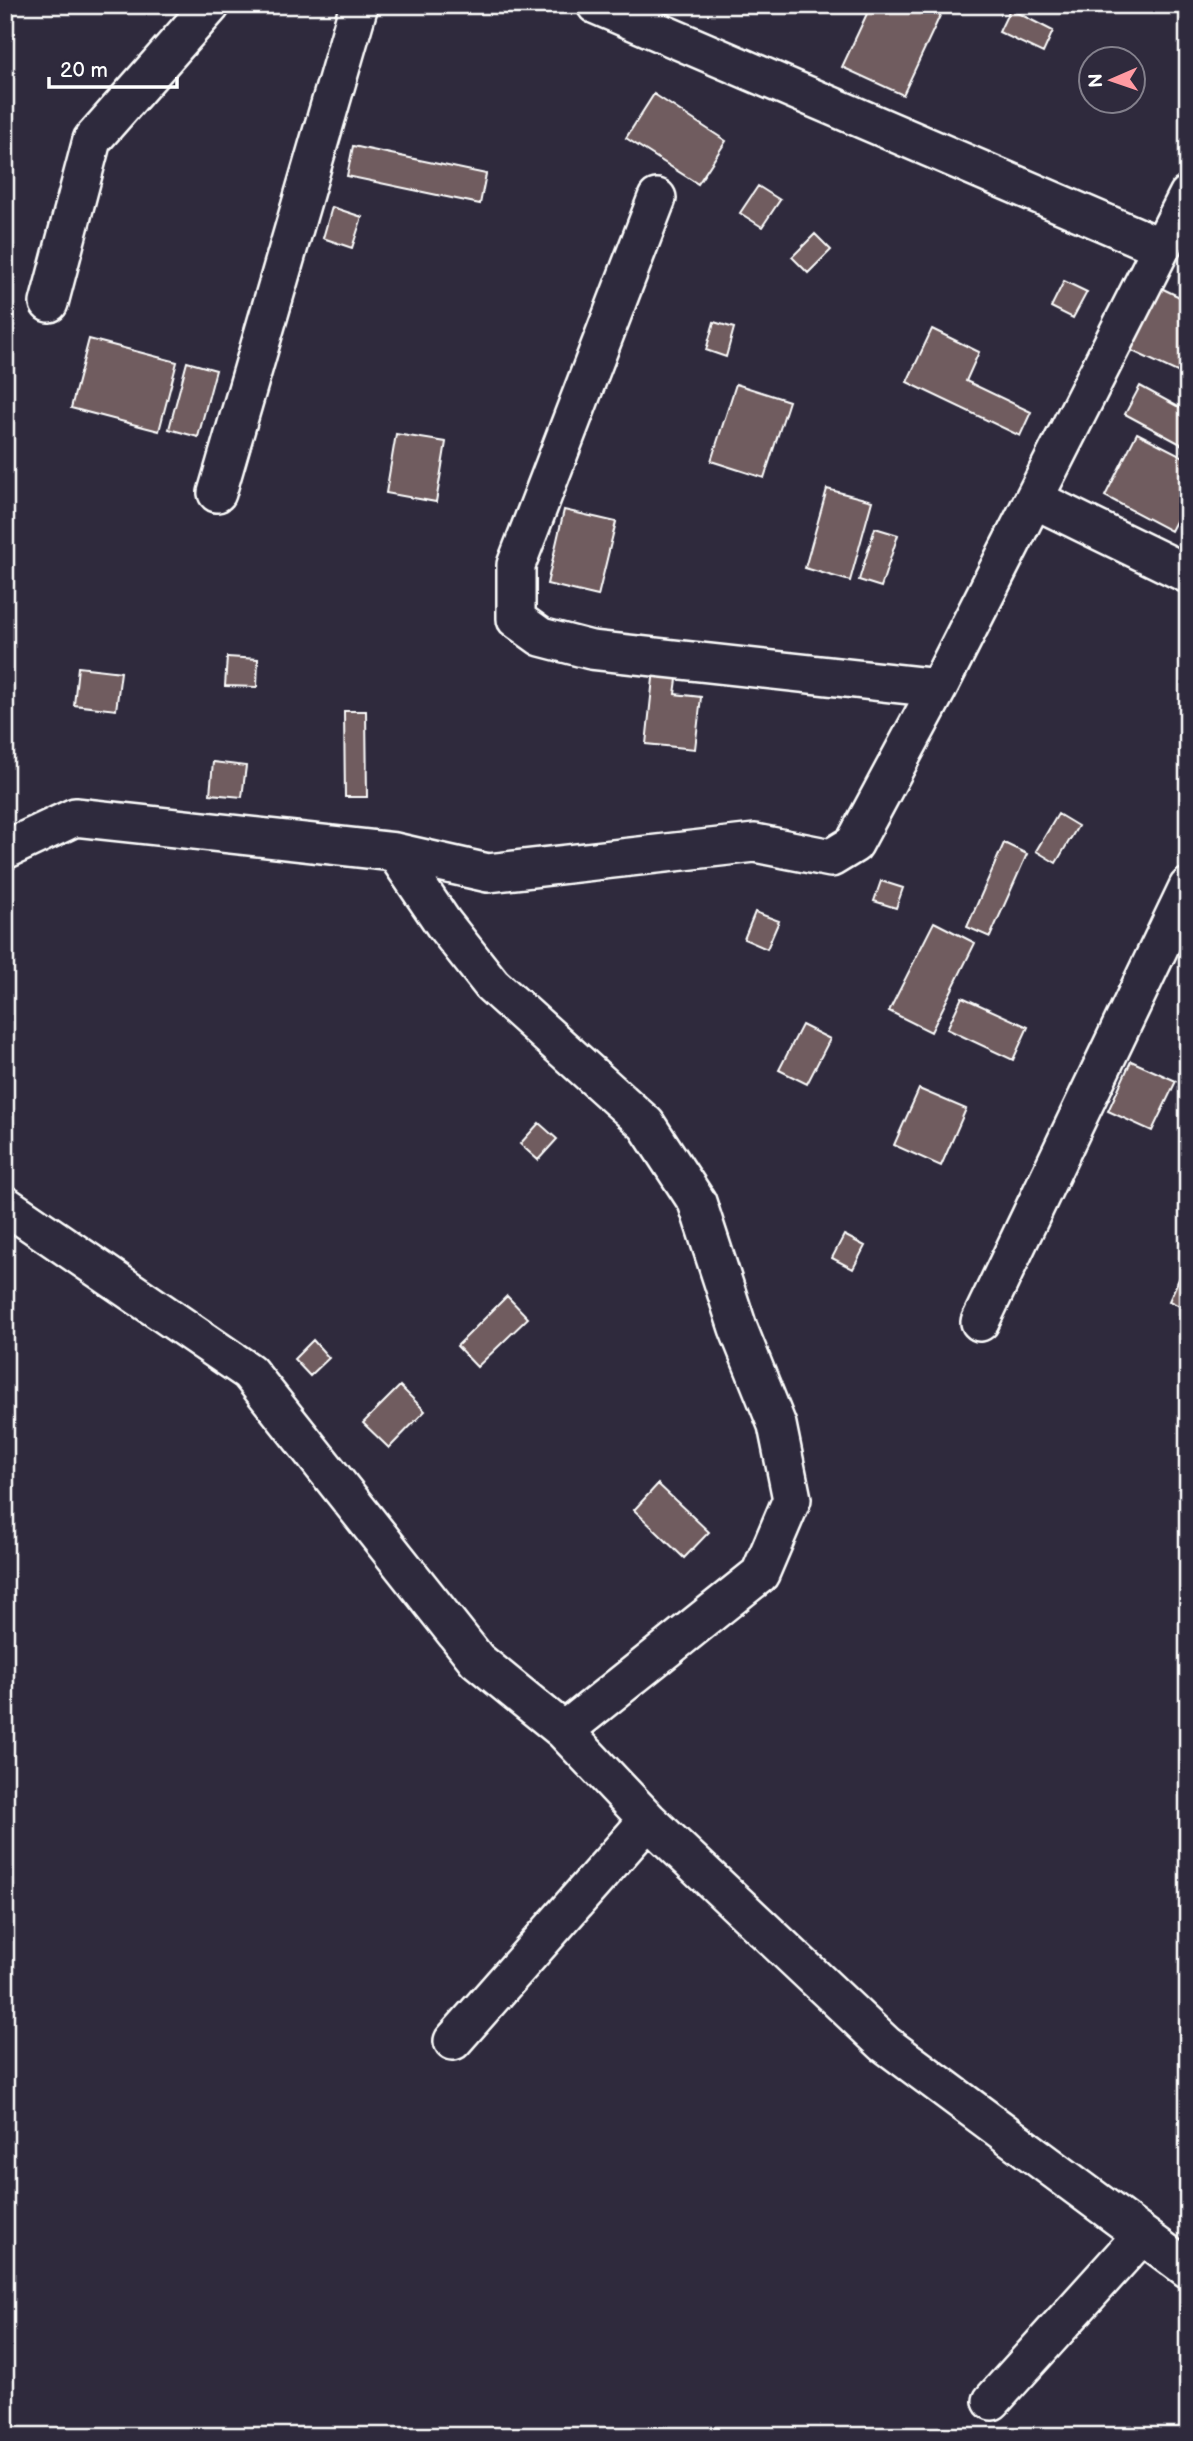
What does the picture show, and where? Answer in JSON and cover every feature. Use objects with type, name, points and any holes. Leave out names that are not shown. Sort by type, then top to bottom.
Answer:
[{"type":"street","points":[[49,303],[92,140],[211,5]]},
{"type":"street","points":[[217,493],[359,5]]},
{"type":"street","points":[[596,5],[1161,247]]},
{"type":"street","points":[[5,850],[75,817],[395,852],[488,873],[755,843],[831,858],[854,844],[938,688],[1188,195]]},
{"type":"street","points":[[657,198],[516,565],[516,619],[541,637],[591,650],[938,688]]},
{"type":"street","points":[[1034,499],[1188,574]]},
{"type":"street","points":[[395,852],[443,923],[492,985],[646,1124],[697,1202],[738,1328],[777,1425],[792,1499],[760,1574],[564,1731]]},
{"type":"street","points":[[980,1322],[1188,887]]},
{"type":"street","points":[[5,1205],[249,1372],[477,1660],[564,1731],[648,1820],[885,2044],[1188,2269]]},
{"type":"street","points":[[453,2041],[648,1820]]},
{"type":"street","points":[[992,2401],[1142,2235]]},
{"type":"building","points":[[871,5],[945,5],[903,95],[842,67]]},
{"type":"building","points":[[1010,9],[1053,31],[1043,53],[999,32]]},
{"type":"building","points":[[654,94],[726,141],[698,184],[626,138]]},
{"type":"building","points":[[353,146],[486,174],[480,204],[347,176]]},
{"type":"building","points":[[758,186],[780,200],[762,227],[740,213]]},
{"type":"building","points":[[332,207],[362,217],[352,248],[323,238]]},
{"type":"building","points":[[815,234],[831,250],[808,273],[792,257]]},
{"type":"building","points":[[1064,281],[1087,292],[1073,318],[1051,307]]},
{"type":"building","points":[[1159,287],[1188,301],[1188,377],[1130,350]]},
{"type":"building","points":[[714,322],[734,328],[726,357],[706,350]]},
{"type":"building","points":[[932,329],[979,352],[966,381],[1031,412],[1020,436],[907,382]]},
{"type":"building","points":[[89,339],[177,362],[159,431],[71,408]]},
{"type":"building","points":[[187,362],[216,370],[198,437],[169,429]]},
{"type":"building","points":[[736,384],[789,401],[764,478],[711,461]]},
{"type":"building","points":[[1140,386],[1188,412],[1188,448],[1125,414]]},
{"type":"building","points":[[1137,433],[1188,459],[1188,498],[1171,531],[1105,496]]},
{"type":"building","points":[[396,434],[446,442],[436,502],[386,493]]},
{"type":"building","points":[[827,489],[872,501],[850,581],[805,568]]},
{"type":"building","points":[[564,510],[616,522],[598,596],[547,584]]},
{"type":"building","points":[[875,528],[898,535],[881,587],[859,580]]},
{"type":"building","points":[[227,657],[258,659],[257,687],[225,686]]},
{"type":"building","points":[[78,667],[121,672],[116,710],[74,705]]},
{"type":"building","points":[[654,669],[678,672],[675,694],[701,697],[695,749],[646,744]]},
{"type":"building","points":[[344,711],[366,711],[367,797],[345,797]]},
{"type":"building","points":[[213,762],[246,766],[242,797],[210,794]]},
{"type":"building","points":[[1058,814],[1078,826],[1056,863],[1036,851]]},
{"type":"building","points":[[1004,843],[1027,854],[990,937],[967,927]]},
{"type":"building","points":[[881,881],[903,888],[896,908],[874,901]]},
{"type":"building","points":[[755,912],[779,921],[767,949],[744,939]]},
{"type":"building","points":[[934,922],[975,943],[931,1032],[889,1011]]},
{"type":"building","points":[[962,997],[1028,1027],[1013,1060],[947,1029]]},
{"type":"building","points":[[802,1025],[830,1039],[807,1084],[779,1070]]},
{"type":"building","points":[[1131,1061],[1176,1081],[1152,1131],[1108,1111]]},
{"type":"building","points":[[919,1089],[966,1109],[941,1166],[894,1145]]},
{"type":"building","points":[[539,1123],[557,1139],[538,1160],[520,1144]]},
{"type":"building","points":[[844,1235],[865,1246],[853,1269],[832,1258]]},
{"type":"building","points":[[1188,1259],[1188,1310],[1169,1301]]},
{"type":"building","points":[[507,1296],[528,1318],[477,1367],[457,1346]]},
{"type":"building","points":[[313,1340],[329,1358],[310,1376],[294,1359]]},
{"type":"building","points":[[400,1386],[425,1411],[389,1448],[363,1423]]},
{"type":"building","points":[[658,1484],[709,1532],[684,1558],[634,1510]]}]
